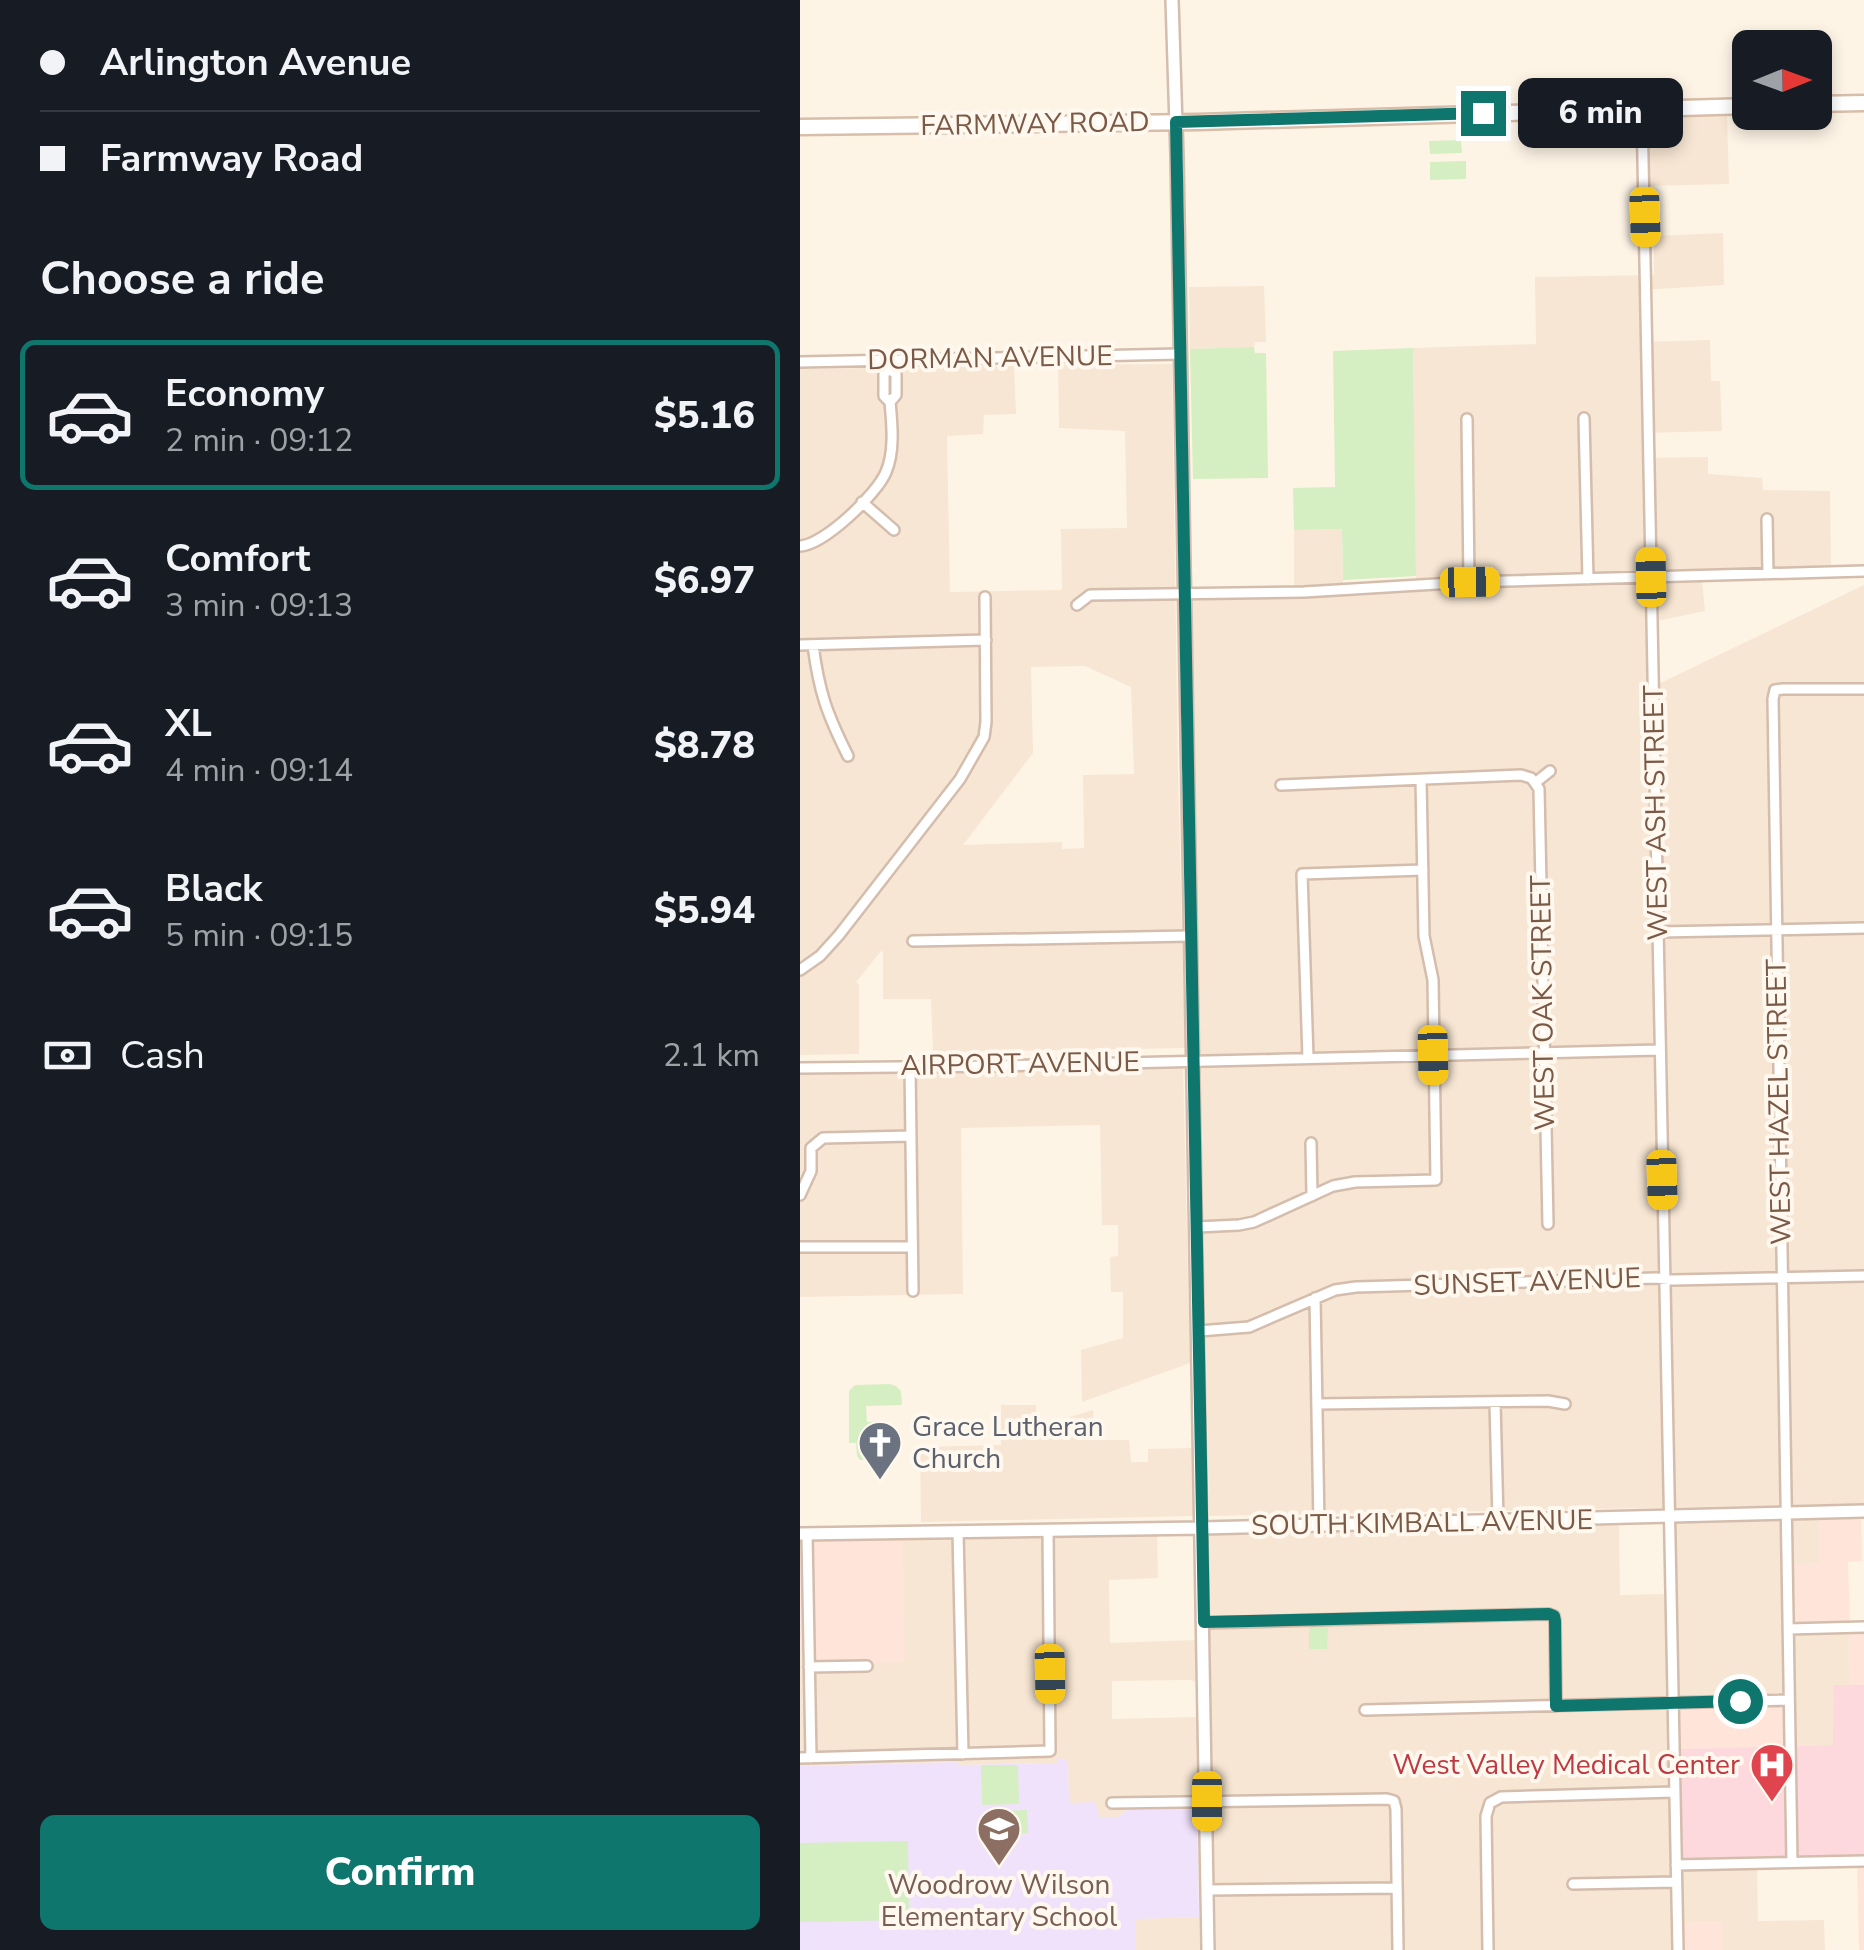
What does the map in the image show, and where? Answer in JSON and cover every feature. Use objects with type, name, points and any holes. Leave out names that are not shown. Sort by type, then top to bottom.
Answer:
[{"type":"main road","points":[[1832,104],[1864,103]]},
{"type":"main road","name":"FARMWAY ROAD","points":[[800,127],[1176,122],[1732,106]]},
{"type":"street","points":[[1172,0],[1208,1950]]},
{"type":"street","name":"WEST ASH STREET","points":[[1642,109],[1678,1950]]},
{"type":"street","name":"DORMAN AVENUE","points":[[800,362],[889,365],[1180,354]]},
{"type":"street","points":[[800,546],[824,538],[886,474],[892,431],[890,402],[884,396],[884,374],[889,365]]},
{"type":"street","points":[[1584,418],[1588,579]]},
{"type":"street","points":[[1467,419],[1470,582]]},
{"type":"street","points":[[862,502],[894,530]]},
{"type":"street","points":[[1767,519],[1768,574]]},
{"type":"street","points":[[1078,605],[1090,595],[1304,592],[1470,582],[1864,571]]},
{"type":"street","points":[[800,970],[820,956],[866,900],[960,779],[984,737],[985,597]]},
{"type":"street","points":[[800,646],[986,640]]},
{"type":"street","points":[[813,645],[818,684],[828,716],[848,756]]},
{"type":"street","name":"WEST HAZEL STREET","points":[[1792,1862],[1772,700],[1775,690],[1864,689]]},
{"type":"street","points":[[1281,785],[1521,775],[1535,783],[1550,771]]},
{"type":"street","points":[[1197,1227],[1254,1222],[1334,1186],[1436,1180],[1433,980],[1424,936],[1421,780]]},
{"type":"street","name":"WEST OAK STREET","points":[[1535,783],[1539,789],[1548,1224]]},
{"type":"street","points":[[1308,1058],[1302,874],[1423,870]]},
{"type":"street","points":[[1658,932],[1864,928]]},
{"type":"street","points":[[912,941],[1190,936]]},
{"type":"street","name":"AIRPORT AVENUE","points":[[800,1068],[1659,1050]]},
{"type":"street","points":[[910,1067],[912,1290]]},
{"type":"street","points":[[800,1195],[811,1171],[811,1148],[823,1138],[911,1136]]},
{"type":"street","points":[[1311,1143],[1312,1196]]},
{"type":"street","points":[[800,1248],[912,1247]]},
{"type":"street","name":"SUNSET AVENUE","points":[[1199,1331],[1249,1326],[1335,1290],[1356,1287],[1864,1276]]},
{"type":"street","points":[[1315,1298],[1319,1525]]},
{"type":"street","points":[[1495,1402],[1498,1521]]},
{"type":"street","points":[[1317,1404],[1565,1404]]},
{"type":"street","name":"SOUTH KIMBALL AVENUE","points":[[803,1534],[1864,1511]]},
{"type":"street","points":[[803,1534],[809,1667],[805,1758],[1050,1751],[1048,1530]]},
{"type":"street","points":[[958,1532],[963,1754]]},
{"type":"street","points":[[1204,1622],[1554,1616],[1556,1706]]},
{"type":"street","points":[[1788,1629],[1864,1628]]},
{"type":"street","points":[[809,1667],[867,1666]]},
{"type":"street","points":[[1366,1710],[1789,1700]]},
{"type":"street","points":[[1488,1950],[1486,1816],[1490,1803],[1501,1797],[1674,1792]]},
{"type":"street","points":[[1112,1803],[1394,1801],[1398,1950]]},
{"type":"street","points":[[1676,1865],[1864,1861]]},
{"type":"street","points":[[1573,1884],[1676,1882]]},
{"type":"street","points":[[1208,1890],[1397,1888]]},
{"type":"shaded area","points":[[1727,116],[1729,184],[1649,186],[1648,118]]},
{"type":"shaded area","points":[[1723,233],[1724,285],[1641,290],[1643,342],[1710,340],[1711,381],[1720,381],[1722,431],[1644,433],[1644,458],[1708,457],[1708,474],[1762,478],[1763,490],[1830,491],[1831,567],[1701,569],[1705,611],[1647,623],[1648,689],[1864,585],[1864,1504],[1209,1516],[1191,597],[1294,595],[1294,530],[1342,529],[1343,593],[1416,592],[1413,348],[1536,344],[1535,277],[1654,275],[1654,236]]},
{"type":"shaded area","points":[[1264,286],[1266,342],[1255,342],[1254,347],[1190,349],[1189,287]]},
{"type":"shaded area","points":[[1172,364],[1185,1048],[933,1052],[931,999],[883,999],[881,951],[856,982],[859,1054],[800,1055],[800,369],[1014,366],[1016,414],[984,415],[983,434],[947,436],[950,592],[1062,590],[1061,529],[1127,528],[1125,431],[1059,428],[1058,365]],"holes":[[[1085,666],[1131,687],[1134,774],[1083,775],[1084,848],[1062,849],[1062,842],[963,845],[1033,753],[1031,667]]]},
{"type":"shaded area","points":[[1183,1064],[1190,1363],[1082,1402],[1081,1350],[1123,1338],[1123,1292],[1111,1292],[1110,1257],[1118,1256],[1118,1225],[1102,1225],[1100,1125],[961,1128],[963,1294],[800,1297],[800,1073]]},
{"type":"shaded area","points":[[1001,1405],[1036,1405],[1037,1426],[1069,1425],[1070,1417],[1093,1410],[1094,1440],[1129,1440],[1131,1462],[1148,1462],[1148,1449],[1192,1448],[1193,1516],[921,1522],[920,1447],[1001,1445]]},
{"type":"shaded area","points":[[1819,1517],[1819,1563],[1781,1565],[1783,1693],[1677,1696],[1674,1521]]},
{"type":"shaded area","points":[[1819,1517],[1861,1517],[1862,1561],[1848,1562],[1850,1622],[1794,1623],[1793,1564],[1819,1563]]},
{"type":"shaded area","points":[[1619,1524],[1620,1595],[1666,1594],[1671,1950],[1216,1950],[1208,1531]]},
{"type":"shaded area","points":[[1157,1531],[1158,1578],[1109,1580],[1110,1643],[1196,1640],[1197,1682],[1112,1681],[1112,1719],[1198,1717],[1197,1809],[1127,1810],[1118,1817],[1100,1817],[1094,1803],[1069,1803],[1068,1761],[1057,1758],[1058,1763],[800,1766],[800,1646],[814,1646],[815,1663],[903,1537],[1103,1536],[1104,1532]]},
{"type":"shaded area","points":[[903,1537],[905,1662],[815,1664],[814,1646],[800,1646],[800,1540]]},
{"type":"shaded area","points":[[1849,1633],[1850,1685],[1834,1686],[1834,1745],[1797,1746],[1794,1634]]},
{"type":"shaded area","points":[[1849,1633],[1864,1633],[1864,1685],[1850,1685]]},
{"type":"shaded area","name":"West Valley Medical Center","points":[[1834,1685],[1864,1685],[1864,1856],[1681,1860],[1680,1749],[1833,1745]]},
{"type":"shaded area","points":[[1784,1705],[1785,1747],[1680,1749],[1679,1708]]},
{"type":"shaded area","name":"Woodrow Wilson Elementary School","points":[[1057,1757],[1068,1761],[1069,1803],[1095,1802],[1100,1817],[1118,1817],[1127,1810],[1197,1809],[1199,1917],[1135,1919],[1135,1950],[800,1950],[800,1766],[1057,1763]]},
{"type":"shaded area","points":[[1857,1865],[1864,1865],[1864,1950],[1859,1950]]},
{"type":"shaded area","points":[[1757,1868],[1758,1921],[1824,1920],[1825,1950],[1723,1950],[1722,1922],[1683,1923],[1682,1870]]},
{"type":"shaded area","points":[[1199,1917],[1200,1950],[1135,1950],[1135,1919]]},
{"type":"shaded area","points":[[1723,1922],[1723,1950],[1683,1950],[1683,1923]]},
{"type":"green space","points":[[1461,140],[1462,153],[1430,154],[1429,141]]},
{"type":"green space","points":[[1466,161],[1466,179],[1430,180],[1430,162]]},
{"type":"green space","points":[[1254,347],[1255,353],[1266,353],[1268,478],[1193,479],[1190,349]]},
{"type":"green space","points":[[1413,348],[1416,576],[1343,580],[1342,529],[1294,530],[1293,488],[1335,487],[1333,351]]},
{"type":"green space","points":[[890,1384],[901,1391],[902,1405],[866,1406],[867,1422],[879,1422],[880,1436],[877,1448],[860,1460],[856,1443],[849,1443],[849,1391],[855,1385]]},
{"type":"green space","points":[[1309,1627],[1328,1627],[1327,1649],[1309,1649]]},
{"type":"green space","points":[[981,1765],[1018,1765],[1019,1804],[982,1805]]},
{"type":"green space","points":[[1027,1810],[1028,1833],[999,1834],[999,1811]]},
{"type":"green space","points":[[908,1841],[909,1920],[800,1922],[800,1843]]},
{"type":"place","name":"Grace Lutheran Church","points":[[880,1481]]},
{"type":"place","name":"West Valley Medical Center","points":[[1772,1803]]},
{"type":"place","name":"Woodrow Wilson Elementary School","points":[[999,1867]]},
{"type":"route","points":[[1483,113],[1176,122],[1204,1622],[1549,1614],[1555,1621],[1556,1706],[1740,1701]]}]
